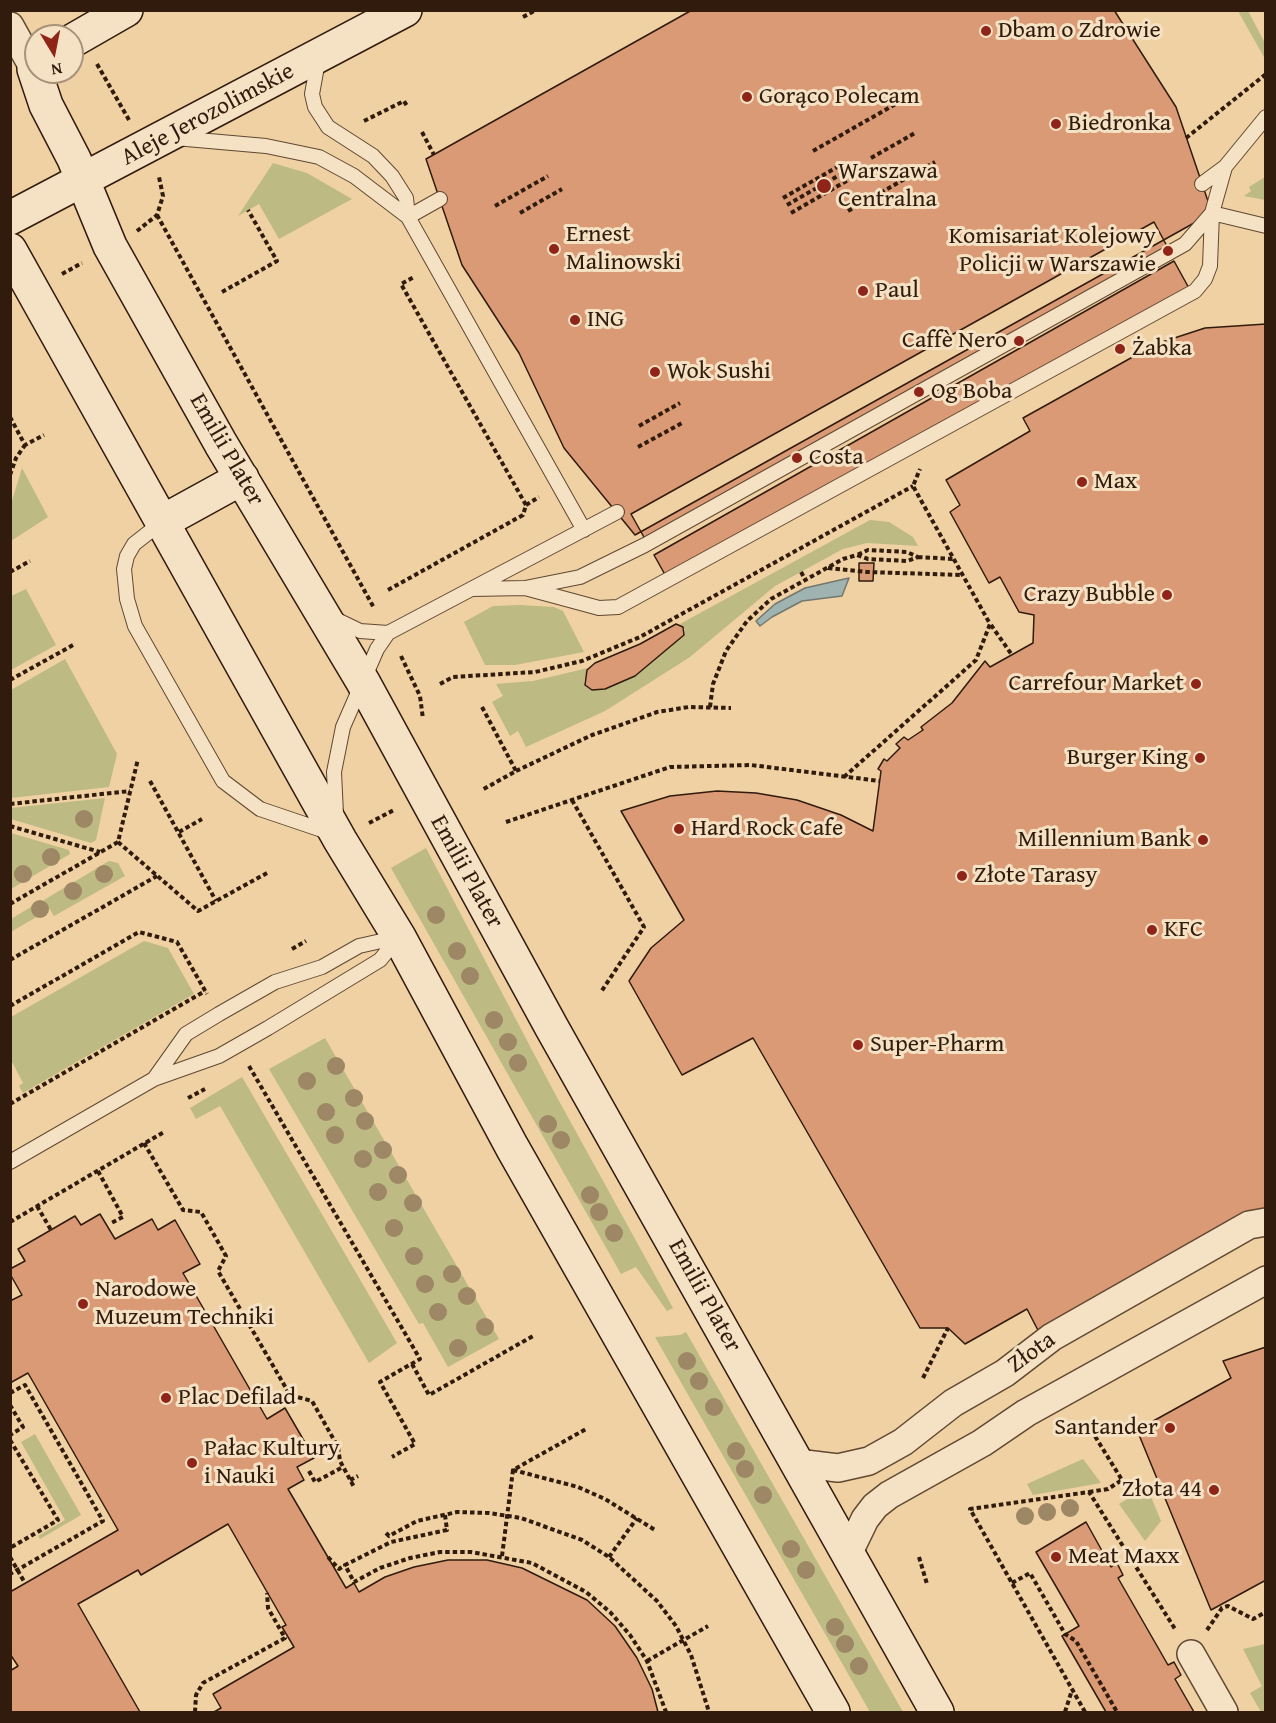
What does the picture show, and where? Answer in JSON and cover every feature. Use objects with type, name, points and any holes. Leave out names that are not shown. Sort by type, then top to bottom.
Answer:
[{"type":"street","points":[[84,34],[126,10]]},
{"type":"street","name":"Aleje Jerozolimskie","points":[[10,218],[405,10]]},
{"type":"street","name":"Emilii Plater","points":[[10,26],[24,66]]},
{"type":"street","name":"Emilii Plater","points":[[33,84],[46,105],[84,180],[110,246],[242,478],[363,682],[552,1028],[937,1713]]},
{"type":"street","points":[[10,250],[337,835],[399,937],[512,1147],[832,1713]]},
{"type":"street","points":[[162,522],[242,478]]},
{"type":"street","name":"Złota","points":[[797,1463],[838,1468],[869,1461],[903,1442],[953,1403],[1005,1373],[1052,1337],[1249,1225],[1266,1222]]},
{"type":"street","name":"Złota","points":[[848,1554],[865,1519],[888,1495],[982,1443],[1036,1408],[1266,1280]]},
{"type":"street","points":[[1191,1654],[1224,1713]]},
{"type":"lane","points":[[320,56],[314,73],[312,94],[315,107],[328,127],[373,156],[392,176],[406,198],[408,217],[584,530]]},
{"type":"lane","points":[[1202,184],[1225,167],[1266,117]]},
{"type":"lane","points":[[166,137],[266,146],[319,158],[354,176],[408,217]]},
{"type":"lane","points":[[525,588],[599,608],[618,607],[818,500],[1196,291],[1205,279],[1210,266],[1212,213],[1225,167]]},
{"type":"lane","points":[[408,217],[440,199]]},
{"type":"lane","points":[[1212,213],[1266,226]]},
{"type":"lane","points":[[467,589],[525,588],[580,577],[645,545],[1185,244],[1212,213]]},
{"type":"lane","points":[[162,522],[134,544],[127,556],[124,569],[127,599],[135,627],[223,781],[260,809],[337,835],[334,772],[343,727],[377,649],[388,633],[467,589],[617,512]]},
{"type":"lane","points":[[321,610],[360,631],[388,633]]},
{"type":"lane","points":[[154,1079],[186,1035],[219,1014],[275,982],[322,967],[359,946],[399,937]]},
{"type":"lane","points":[[10,1162],[154,1079],[228,1051],[380,960],[399,937]]},
{"type":"path","points":[[523,17],[536,10]]},
{"type":"path","points":[[100,68],[133,128]]},
{"type":"path","points":[[1186,138],[1266,74]]},
{"type":"path","points":[[358,121],[377,117],[404,101],[407,106]]},
{"type":"path","points":[[813,151],[901,101]]},
{"type":"path","points":[[422,132],[434,155]]},
{"type":"path","points":[[871,158],[915,133]]},
{"type":"path","points":[[848,211],[935,162]]},
{"type":"path","points":[[783,198],[839,166]]},
{"type":"path","points":[[139,230],[157,215],[163,196],[157,171]]},
{"type":"path","points":[[787,205],[843,173]]},
{"type":"path","points":[[495,206],[548,176]]},
{"type":"path","points":[[791,213],[848,180]]},
{"type":"path","points":[[520,213],[562,189]]},
{"type":"path","points":[[222,292],[277,261],[248,210]]},
{"type":"path","points":[[157,215],[371,603]]},
{"type":"path","points":[[52,279],[84,261]]},
{"type":"path","points":[[420,274],[401,284],[526,505]]},
{"type":"path","points":[[639,426],[680,403]]},
{"type":"path","points":[[10,417],[25,445]]},
{"type":"path","points":[[638,447],[684,422]]},
{"type":"path","points":[[10,476],[16,458],[25,445],[44,435]]},
{"type":"path","points":[[440,684],[453,677],[535,672],[582,661],[640,637],[913,486],[921,471]]},
{"type":"path","points":[[913,486],[990,624],[1012,655]]},
{"type":"path","points":[[388,590],[523,515],[526,505],[545,494]]},
{"type":"path","points":[[710,707],[720,663],[739,631],[771,599],[827,568],[872,551],[907,552],[918,557],[954,559]]},
{"type":"path","points":[[857,555],[872,559],[907,561],[918,557]]},
{"type":"path","points":[[10,572],[30,561]]},
{"type":"path","points":[[827,568],[867,573],[962,575]]},
{"type":"path","points":[[801,572],[805,579]]},
{"type":"path","points":[[844,777],[976,660],[990,624]]},
{"type":"path","points":[[10,680],[75,644]]},
{"type":"path","points":[[399,654],[416,684]]},
{"type":"path","points":[[482,707],[516,771]]},
{"type":"path","points":[[482,790],[592,735],[646,716],[682,708],[731,708]]},
{"type":"path","points":[[10,904],[118,842],[138,759]]},
{"type":"path","points":[[507,822],[670,767],[752,765],[880,781]]},
{"type":"path","points":[[150,781],[216,901]]},
{"type":"path","points":[[10,804],[130,791]]},
{"type":"path","points":[[572,800],[644,927],[601,992]]},
{"type":"path","points":[[368,824],[403,805]]},
{"type":"path","points":[[179,832],[202,819]]},
{"type":"path","points":[[10,826],[101,852]]},
{"type":"path","points":[[118,842],[198,911],[267,873]]},
{"type":"path","points":[[10,960],[157,876]]},
{"type":"path","points":[[10,1006],[139,932],[177,942],[209,998]]},
{"type":"path","points":[[10,1104],[205,991]]},
{"type":"path","points":[[248,1064],[420,1359],[380,1382],[415,1444],[392,1457]]},
{"type":"path","points":[[10,1222],[164,1132]]},
{"type":"path","points":[[144,1143],[183,1210],[201,1212],[226,1256],[218,1271],[290,1395],[312,1401],[338,1446],[343,1467],[354,1486]]},
{"type":"path","points":[[98,1171],[123,1217],[111,1223]]},
{"type":"path","points":[[37,1206],[51,1230]]},
{"type":"path","points":[[923,1378],[948,1328]]},
{"type":"path","points":[[412,1364],[429,1395],[533,1336]]},
{"type":"path","points":[[10,1393],[25,1385],[103,1521],[10,1574]]},
{"type":"path","points":[[10,1405],[23,1427],[10,1435]]},
{"type":"path","points":[[513,1470],[586,1429]]},
{"type":"path","points":[[1085,1713],[970,1509],[1108,1489],[1122,1480],[1094,1433]]},
{"type":"path","points":[[10,1440],[58,1520],[10,1548]]},
{"type":"path","points":[[309,1471],[315,1482],[343,1467]]},
{"type":"path","points":[[502,1556],[513,1470]]},
{"type":"path","points":[[513,1470],[578,1487],[655,1530]]},
{"type":"path","points":[[350,1480],[358,1476]]},
{"type":"path","points":[[1089,1492],[1191,1654]]},
{"type":"path","points":[[386,1533],[388,1536],[417,1521],[445,1515],[478,1513],[507,1516],[552,1527],[582,1540],[609,1557],[657,1600],[683,1640],[703,1685],[709,1713]]},
{"type":"path","points":[[328,1557],[339,1569],[391,1542],[447,1530],[445,1515]]},
{"type":"path","points":[[609,1557],[637,1518]]},
{"type":"path","points":[[345,1565],[354,1582],[380,1568],[410,1558],[440,1552],[471,1551],[532,1563],[586,1592],[617,1620],[647,1661],[666,1713]]},
{"type":"path","points":[[10,1557],[25,1583]]},
{"type":"path","points":[[919,1557],[927,1584]]},
{"type":"path","points":[[1012,1583],[1030,1573],[1065,1634],[1076,1641],[1117,1713]]},
{"type":"path","points":[[195,1713],[196,1695],[203,1683],[285,1638],[268,1608],[267,1593]]},
{"type":"path","points":[[1222,1608],[1228,1606],[1253,1619],[1266,1612]]},
{"type":"path","points":[[647,1661],[708,1626]]},
{"type":"path","points":[[1065,1713],[1072,1689]]},
{"type":"shaded area","points":[[1238,11],[1248,11],[1265,43],[1265,59]]},
{"type":"shaded area","points":[[273,163],[307,173],[352,199],[279,239],[259,204],[238,216]]},
{"type":"shaded area","points":[[1265,177],[1265,200],[1244,196],[1251,191],[1249,187]]},
{"type":"shaded area","points":[[22,468],[48,517],[11,541],[11,504]]},
{"type":"shaded area","points":[[870,520],[889,522],[913,537],[918,546],[867,543],[843,549],[775,586],[690,657],[605,711],[526,747],[518,731],[510,736],[492,702],[503,696],[496,684],[533,681],[588,668],[584,682],[592,690],[605,689],[635,676],[684,635],[685,629],[680,624]]},
{"type":"shaded area","points":[[849,578],[842,596],[802,601],[760,626],[756,621],[775,604],[805,588]]},
{"type":"shaded area","points":[[26,589],[56,645],[11,670],[11,596]]},
{"type":"shaded area","points":[[493,606],[554,607],[563,611],[584,652],[515,665],[485,665],[464,622]]},
{"type":"shaded area","points":[[65,659],[117,754],[109,787],[11,798],[11,690]]},
{"type":"shaded area","points":[[105,798],[96,840],[91,843],[11,819],[11,808]]},
{"type":"shaded area","points":[[11,833],[69,850],[70,854],[11,889]]},
{"type":"shaded area","points":[[426,848],[553,1090],[673,1308],[667,1311],[636,1267],[621,1274],[391,868]]},
{"type":"shaded area","points":[[109,861],[118,863],[125,876],[54,916],[44,900]]},
{"type":"shaded area","points":[[39,902],[45,912],[11,932],[11,919]]},
{"type":"shaded area","points":[[144,941],[168,948],[194,994],[23,1093],[19,1086],[23,1083],[11,1060],[11,1017]]},
{"type":"shaded area","points":[[325,1038],[499,1339],[448,1367],[423,1323],[419,1324],[269,1069]]},
{"type":"shaded area","points":[[242,1077],[397,1343],[369,1363],[220,1106],[196,1119],[190,1108]]},
{"type":"shaded area","points":[[686,1332],[903,1712],[870,1712],[655,1337],[680,1335]]},
{"type":"shaded area","points":[[35,1434],[81,1515],[40,1539],[38,1536],[65,1520],[21,1442]]},
{"type":"shaded area","points":[[1083,1459],[1101,1483],[1033,1495],[1027,1484]]},
{"type":"shaded area","points":[[1149,1492],[1161,1521],[1145,1541],[1119,1504],[1137,1493]]},
{"type":"shaded area","points":[[1265,1644],[1265,1712],[1261,1712],[1250,1693],[1262,1686],[1243,1649]]},
{"type":"building","name":"Warszawa Centralna","points":[[692,10],[1114,10],[1176,107],[1212,213],[635,535],[564,448],[519,353],[462,265],[426,159]]},
{"type":"building","points":[[1154,222],[1168,248],[645,539],[631,514]]},
{"type":"building","points":[[1174,261],[1190,290],[668,580],[654,555]]},
{"type":"building","name":"Złote Tarasy","points":[[1266,324],[1266,1214],[1043,1340],[1027,1309],[965,1344],[948,1328],[920,1328],[753,1038],[682,1075],[629,981],[651,948],[684,920],[621,811],[670,796],[717,791],[756,793],[797,800],[841,815],[873,831],[881,771],[878,769],[884,759],[887,761],[900,748],[896,744],[904,737],[908,740],[923,730],[921,727],[952,703],[985,661],[990,667],[1033,643],[1034,615],[1019,612],[1000,577],[989,583],[950,512],[960,505],[946,480],[1030,431],[1023,418],[1156,344],[1205,328]]},
{"type":"building","points":[[859,563],[874,563],[873,581],[859,581]]},
{"type":"building","points":[[676,624],[683,627],[684,635],[635,676],[605,689],[592,690],[585,685],[587,670],[595,663],[640,644]]},
{"type":"building","name":"Pałac Kultury i Nauki","points":[[100,1214],[115,1239],[152,1219],[158,1230],[175,1220],[200,1264],[183,1273],[267,1419],[285,1408],[314,1458],[297,1467],[304,1480],[288,1489],[346,1588],[354,1583],[359,1592],[385,1577],[414,1567],[448,1560],[487,1560],[522,1568],[587,1600],[615,1626],[637,1658],[652,1689],[658,1712],[214,1712],[221,1708],[213,1694],[294,1647],[282,1627],[286,1625],[228,1524],[141,1575],[138,1570],[78,1604],[140,1712],[10,1712],[10,1671],[18,1666],[10,1654],[10,1592],[118,1530],[28,1373],[10,1383],[10,1301],[22,1295],[10,1274],[10,1269],[25,1261],[18,1249],[75,1216],[81,1225]]},
{"type":"building","name":"Złota 44","points":[[1266,1347],[1266,1580],[1211,1610],[1137,1430],[1231,1378],[1223,1361]]},
{"type":"building","points":[[1086,1522],[1111,1567],[1117,1563],[1123,1575],[1118,1578],[1168,1665],[1174,1662],[1181,1675],[1175,1679],[1194,1712],[1106,1712],[1062,1636],[1079,1626],[1036,1552]]},
{"type":"place","name":"Dbam o Zdrowie","points":[[986,31]]},
{"type":"place","name":"Gorąco Polecam","points":[[747,97]]},
{"type":"place","name":"Biedronka","points":[[1056,124]]},
{"type":"place","name":"Warszawa Centralna","points":[[824,186]]},
{"type":"place","name":"Ernest Malinowski","points":[[554,249]]},
{"type":"place","name":"Komisariat Kolejowy Policji w Warszawie","points":[[1168,251]]},
{"type":"place","name":"Paul","points":[[863,291]]},
{"type":"place","name":"ING","points":[[575,320]]},
{"type":"place","name":"Caffè Nero","points":[[1019,341]]},
{"type":"place","name":"Żabka","points":[[1120,349]]},
{"type":"place","name":"Wok Sushi","points":[[655,372]]},
{"type":"place","name":"Og Boba","points":[[919,392]]},
{"type":"place","name":"Costa","points":[[797,458]]},
{"type":"place","name":"Max","points":[[1082,482]]},
{"type":"place","name":"Crazy Bubble","points":[[1167,595]]},
{"type":"place","name":"Carrefour Market","points":[[1196,684]]},
{"type":"place","name":"Burger King","points":[[1200,758]]},
{"type":"place","name":"Hard Rock Cafe","points":[[679,829]]},
{"type":"place","name":"Millennium Bank","points":[[1203,840]]},
{"type":"place","name":"Złote Tarasy","points":[[962,876]]},
{"type":"place","name":"KFC","points":[[1152,930]]},
{"type":"place","name":"Super-Pharm","points":[[858,1045]]},
{"type":"place","name":"Narodowe Muzeum Techniki","points":[[83,1304]]},
{"type":"place","name":"Plac Defilad","points":[[166,1398]]},
{"type":"place","name":"Santander","points":[[1170,1428]]},
{"type":"place","name":"Pałac Kultury i Nauki","points":[[192,1463]]},
{"type":"place","name":"Złota 44","points":[[1214,1490]]},
{"type":"place","name":"Meat Maxx","points":[[1056,1557]]}]
